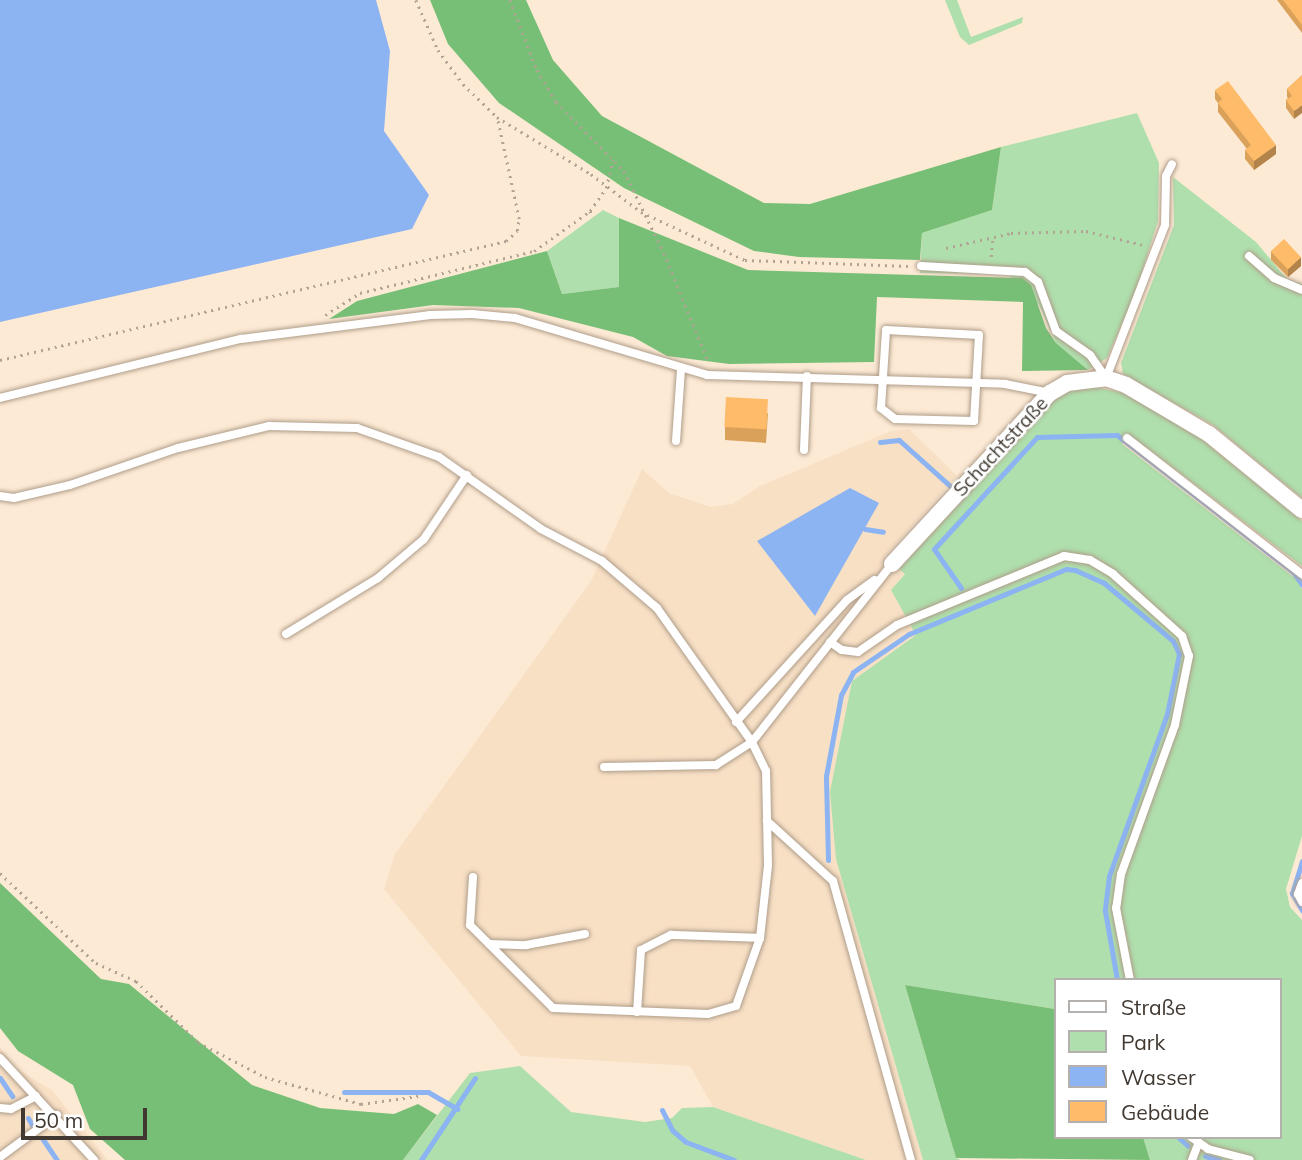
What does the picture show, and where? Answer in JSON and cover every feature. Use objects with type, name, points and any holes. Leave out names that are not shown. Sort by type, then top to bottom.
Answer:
[{"type":"street","name":"Schachtstraße","points":[[888,569],[1049,393],[1067,383],[1106,378]]},
{"type":"street","points":[[1106,378],[1126,385],[1209,434],[1302,510]]},
{"type":"lane","points":[[1106,378],[1166,225],[1166,176],[1172,164]]},
{"type":"lane","points":[[1249,256],[1274,278],[1302,290]]},
{"type":"lane","points":[[921,267],[993,268],[1025,272],[1038,282],[1056,331],[1090,355],[1106,378]]},
{"type":"lane","points":[[0,398],[241,339],[430,315],[515,318],[633,351],[681,370],[707,375],[807,376],[977,386],[1005,384],[1049,393]]},
{"type":"lane","points":[[886,330],[979,335],[974,421],[895,419],[881,408],[880,379],[886,330]]},
{"type":"lane","points":[[676,441],[681,370]]},
{"type":"lane","points":[[804,450],[807,376]]},
{"type":"lane","points":[[0,496],[14,498],[70,485],[178,448],[269,426],[357,428],[439,457],[541,529],[602,561],[657,608],[752,742],[766,771],[768,865],[760,938],[736,1006],[708,1014],[553,1008],[470,925],[473,877]]},
{"type":"lane","points":[[1127,438],[1302,574]]},
{"type":"lane","points":[[286,634],[378,578],[424,539],[467,475]]},
{"type":"lane","points":[[830,642],[842,650],[858,652],[897,625],[1064,556],[1090,560],[1113,574],[1182,636],[1189,656],[1175,725],[1121,874],[1116,908],[1130,978]]},
{"type":"lane","points":[[604,767],[716,765],[752,742],[888,569]]},
{"type":"lane","points":[[736,722],[847,600],[888,569]]},
{"type":"lane","points":[[767,821],[833,881],[911,1160]]},
{"type":"lane","points":[[1302,883],[1302,902]]},
{"type":"lane","points":[[489,944],[526,945],[585,934]]},
{"type":"lane","points":[[637,1013],[640,950],[671,935],[760,938]]},
{"type":"lane","points":[[0,1058],[57,1115],[94,1160]]},
{"type":"lane","points":[[0,1108],[10,1109],[36,1096]]},
{"type":"lane","points":[[0,1157],[57,1115]]},
{"type":"lane","points":[[1193,1139],[1199,1144],[1250,1160]]},
{"type":"lane","points":[[1192,1160],[1199,1144]]},
{"type":"path","points":[[416,0],[438,50],[463,84],[497,117],[591,174],[641,212],[745,260],[921,267]]},
{"type":"path","points":[[510,0],[537,70],[556,102],[624,172],[641,212],[664,253],[710,360],[707,375]]},
{"type":"path","points":[[0,360],[506,241],[517,232],[519,219],[497,117]]},
{"type":"path","points":[[301,330],[360,293],[534,251],[590,211],[606,188],[613,160]]},
{"type":"path","points":[[590,211],[594,217]]},
{"type":"path","points":[[946,248],[993,236],[1103,232],[1158,248]]},
{"type":"path","points":[[993,236],[993,268]]},
{"type":"path","points":[[0,873],[96,963],[136,981],[198,1042],[265,1077],[361,1104],[418,1096]]},
{"type":"shaded area","points":[[909,429],[957,476],[884,557],[905,574],[891,590],[916,635],[852,681],[836,859],[923,1160],[866,1160],[713,1107],[690,1066],[521,1056],[384,889],[395,854],[591,581],[642,469],[669,493],[711,507],[733,504],[758,487],[891,431]]},
{"type":"shaded area","points":[[0,1047],[15,1068],[52,1090],[108,1160],[0,1160]]},
{"type":"green space","points":[[430,0],[526,0],[553,60],[602,116],[764,203],[810,204],[1001,147],[992,210],[922,233],[920,260],[799,257],[754,251],[624,188],[499,103],[448,44]]},
{"type":"green space","points":[[945,0],[957,0],[971,37],[1023,17],[1022,23],[969,45],[960,37]]},
{"type":"green space","points":[[1137,113],[1159,163],[1158,221],[1135,294],[1107,358],[1088,370],[1056,343],[1039,305],[1008,274],[920,273],[922,233],[992,210],[1001,147]]},
{"type":"green space","points":[[1173,177],[1256,242],[1287,279],[1302,284],[1302,498],[1213,425],[1123,374],[1121,363],[1174,225]]},
{"type":"green space","points":[[603,210],[619,218],[619,287],[562,294],[547,251]]},
{"type":"green space","points":[[619,218],[748,270],[1022,278],[1031,285],[1046,328],[1056,343],[1088,370],[1022,371],[1023,302],[877,297],[874,362],[729,364],[667,356],[633,337],[519,308],[433,305],[329,319],[357,301],[547,251],[562,294],[619,287]]},
{"type":"green space","points":[[1096,387],[1123,393],[1195,434],[1302,521],[1302,566],[1130,435],[1122,444],[1295,578],[1302,589],[1302,836],[1286,889],[1290,907],[1302,920],[1302,1160],[1150,1160],[1144,1139],[1281,1139],[1281,978],[1054,978],[1054,1009],[905,985],[956,1158],[961,1160],[923,1160],[836,859],[830,792],[852,681],[916,635],[891,590],[905,574],[899,569],[1055,400],[1068,392]]},
{"type":"green space","points":[[0,883],[101,979],[129,984],[252,1085],[320,1108],[394,1114],[418,1104],[437,1115],[403,1160],[125,1160],[90,1129],[73,1085],[18,1051],[0,1028]]},
{"type":"green space","points":[[905,985],[1054,1009],[1054,1139],[1144,1139],[1150,1160],[956,1158]]},
{"type":"green space","points":[[520,1066],[571,1112],[645,1122],[672,1118],[682,1108],[713,1107],[866,1160],[403,1160],[470,1073]]},
{"type":"water","points":[[0,0],[376,0],[390,51],[384,131],[429,195],[412,229],[0,322]]},
{"type":"water","points":[[850,488],[879,503],[815,616],[757,541]]},
{"type":"building","points":[[1283,0],[1302,0],[1302,25]]},
{"type":"building","points":[[1302,75],[1302,105],[1294,111],[1286,100],[1292,96],[1287,89]]},
{"type":"building","points":[[1228,81],[1276,145],[1254,161],[1245,150],[1251,145],[1218,103],[1222,99],[1215,90]]},
{"type":"building","points":[[1284,239],[1301,257],[1288,270],[1271,251]]},
{"type":"building","points":[[726,397],[768,399],[766,429],[724,427]]},
{"type":"waterway","points":[[961,588],[934,549],[1037,437],[1117,435],[1294,573],[1302,585]]},
{"type":"waterway","points":[[880,442],[899,440],[950,486]]},
{"type":"waterway","points":[[865,529],[883,532]]},
{"type":"waterway","points":[[828,860],[826,776],[841,695],[853,672],[909,634],[1066,569],[1075,570],[1104,583],[1173,641],[1179,654],[1167,714],[1109,876],[1105,911],[1117,978]]},
{"type":"waterway","points":[[1302,861],[1292,893],[1302,910]]},
{"type":"waterway","points":[[0,1078],[12,1096]]},
{"type":"waterway","points":[[421,1160],[475,1078]]},
{"type":"waterway","points":[[344,1092],[428,1092],[457,1109]]},
{"type":"waterway","points":[[662,1110],[672,1130],[686,1142],[734,1160]]},
{"type":"waterway","points":[[28,1118],[32,1125]]},
{"type":"waterway","points":[[42,1138],[57,1160]]},
{"type":"waterway","points":[[1180,1139],[1188,1146]]},
{"type":"waterway","points":[[1205,1156],[1219,1160]]}]
